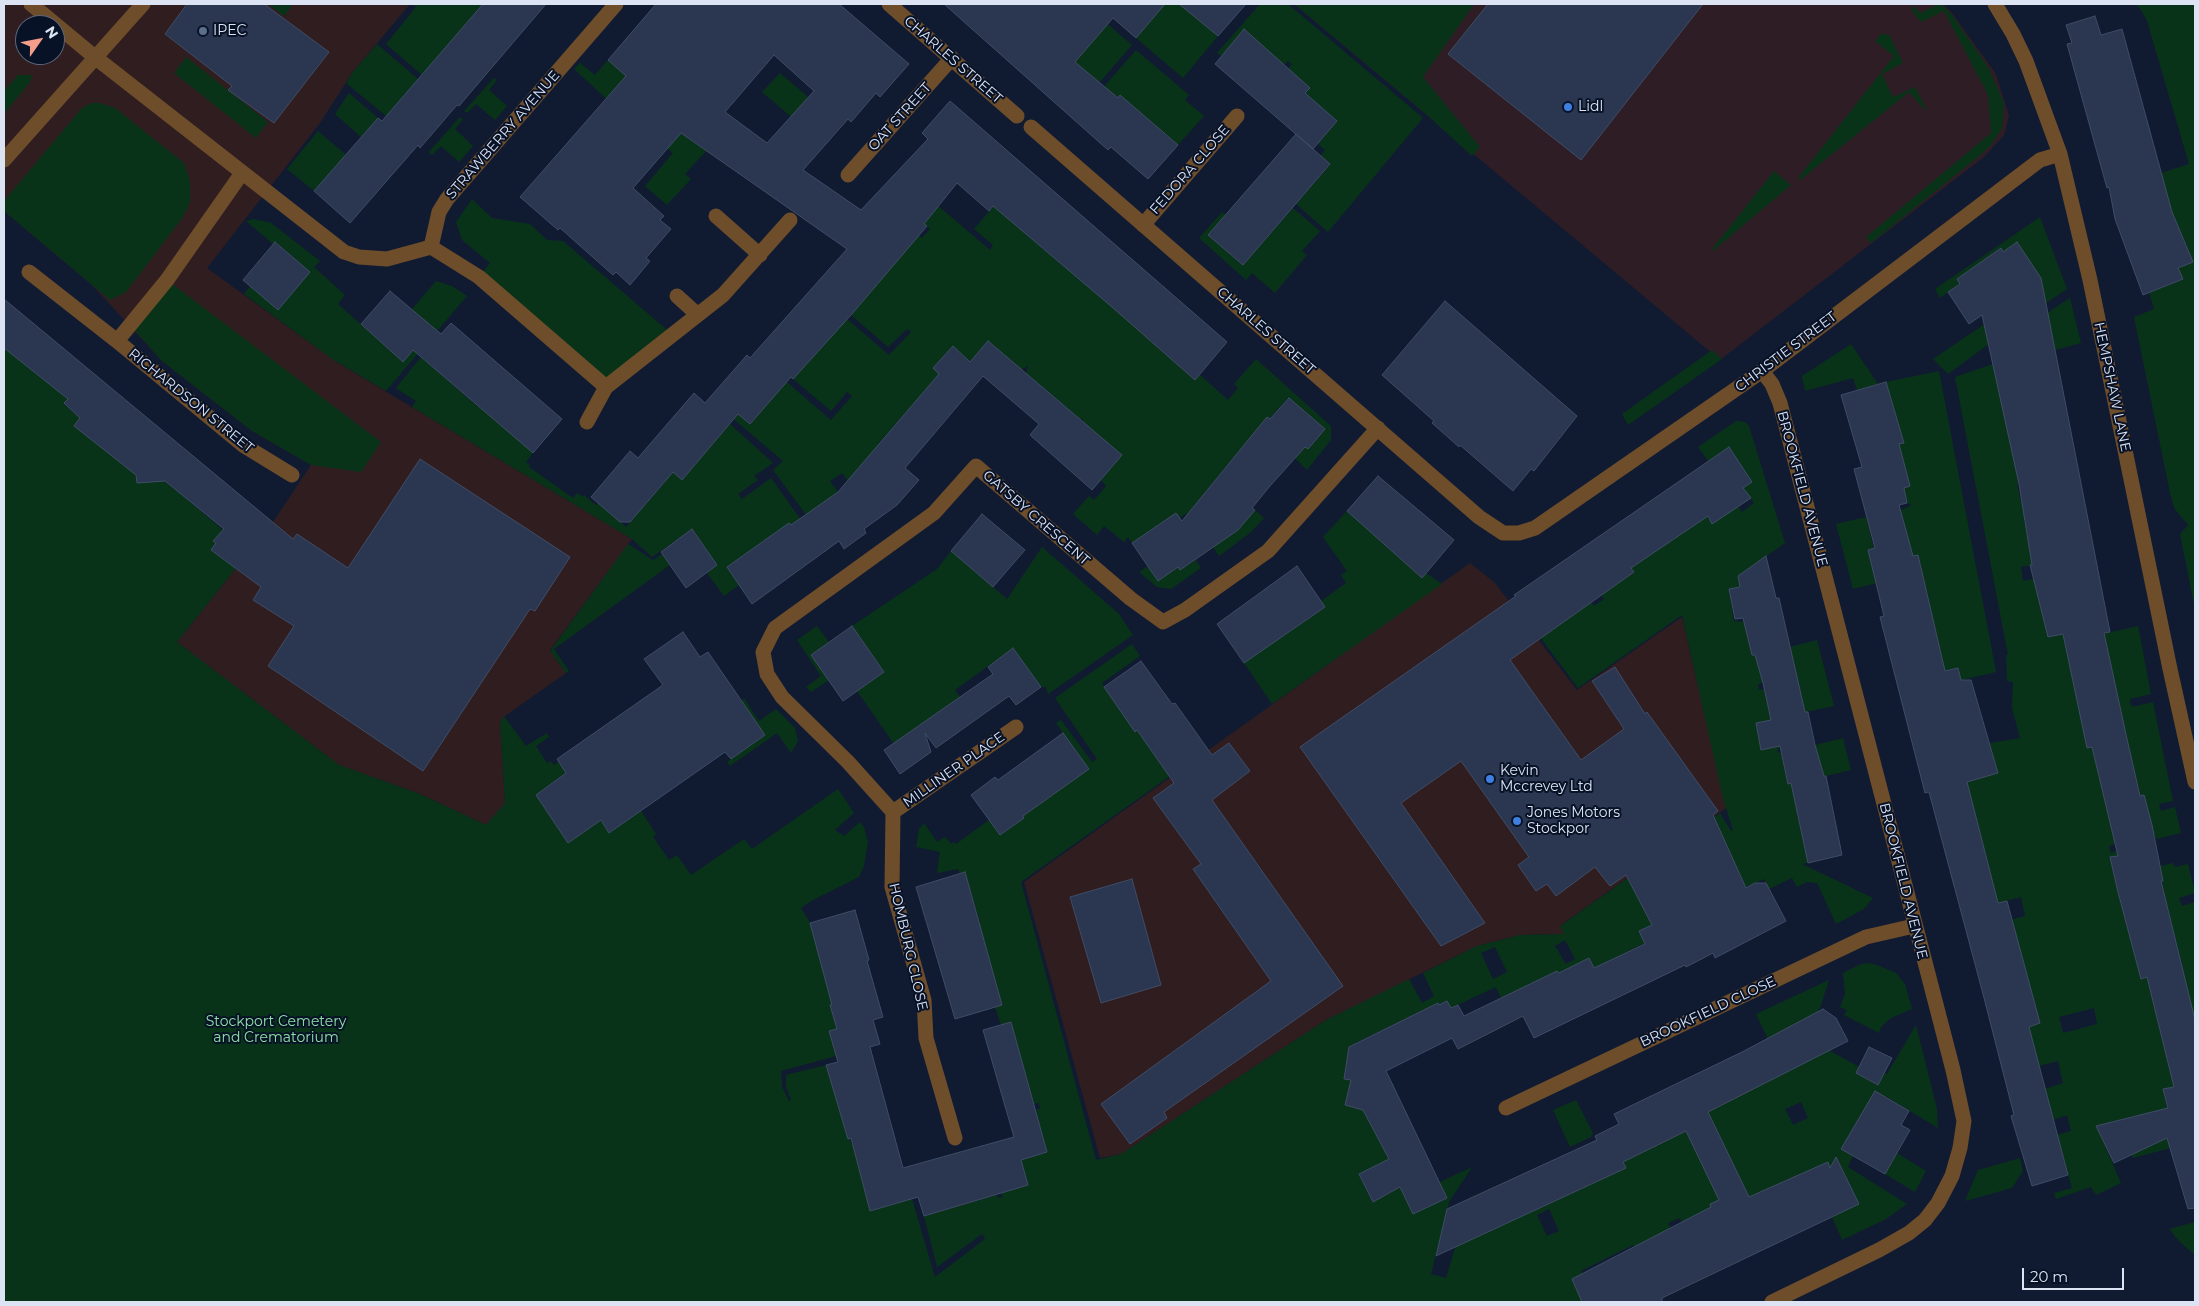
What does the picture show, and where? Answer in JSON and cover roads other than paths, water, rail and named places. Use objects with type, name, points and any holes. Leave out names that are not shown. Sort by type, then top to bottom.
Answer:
[{"type":"street","points":[[31,4],[96,58],[344,252],[359,257],[387,259],[432,247],[484,280],[606,387]]},
{"type":"street","points":[[4,160],[144,4]]},
{"type":"street","name":"STRAWBERRY AVENUE","points":[[432,247],[439,212],[446,199],[616,4]]},
{"type":"street","name":"CHARLES STREET","points":[[889,4],[1018,116]]},
{"type":"street","name":"HEMPSHAW LANE","points":[[1995,4],[2026,61],[2060,154],[2090,280],[2195,782]]},
{"type":"street","name":"OAT STREET","points":[[848,175],[952,58]]},
{"type":"street","name":"FEDORA CLOSE","points":[[1143,225],[1237,116]]},
{"type":"street","name":"CHARLES STREET","points":[[1031,127],[1479,517],[1503,533]]},
{"type":"street","name":"CHRISTIE STREET","points":[[1503,533],[1519,533],[1535,528],[1762,371],[2040,160],[2060,154]]},
{"type":"street","name":"RICHARDSON STREET","points":[[117,341],[167,280],[242,173]]},
{"type":"street","points":[[716,216],[760,255]]},
{"type":"street","points":[[587,422],[606,387],[723,295],[790,220]]},
{"type":"street","name":"RICHARDSON STREET","points":[[29,272],[117,341],[198,410],[243,445],[292,475]]},
{"type":"street","points":[[677,296],[698,315]]},
{"type":"street","name":"BROOKFIELD AVENUE","points":[[1762,371],[1772,384],[1780,403],[1964,1121],[1952,1176],[1935,1207],[1925,1220],[1909,1233],[1772,1302]]},
{"type":"street","name":"GATSBY CRESCENT","points":[[893,812],[848,762],[782,697],[767,674],[763,652],[775,628],[934,513],[946,502],[976,466],[1131,599],[1163,622],[1185,610],[1268,551],[1378,428]]},
{"type":"street","name":"MILLINER PLACE","points":[[893,812],[1016,727]]},
{"type":"street","name":"HOMBURG CLOSE","points":[[893,812],[892,886],[924,1000],[926,1038],[955,1138]]},
{"type":"street","name":"BROOKFIELD CLOSE","points":[[1506,1108],[1866,937],[1914,926]]},
{"type":"place","name":"IPEC","points":[[203,31]]},
{"type":"place","name":"Lidl","points":[[1568,107]]},
{"type":"place","name":"Kevin Mccrevey Ltd","points":[[1490,779]]},
{"type":"place","name":"Jones Motors Stockpor","points":[[1517,821]]},
{"type":"park label","name":"Stockport Cemetery and Crematorium","points":[[276,1030]]}]
